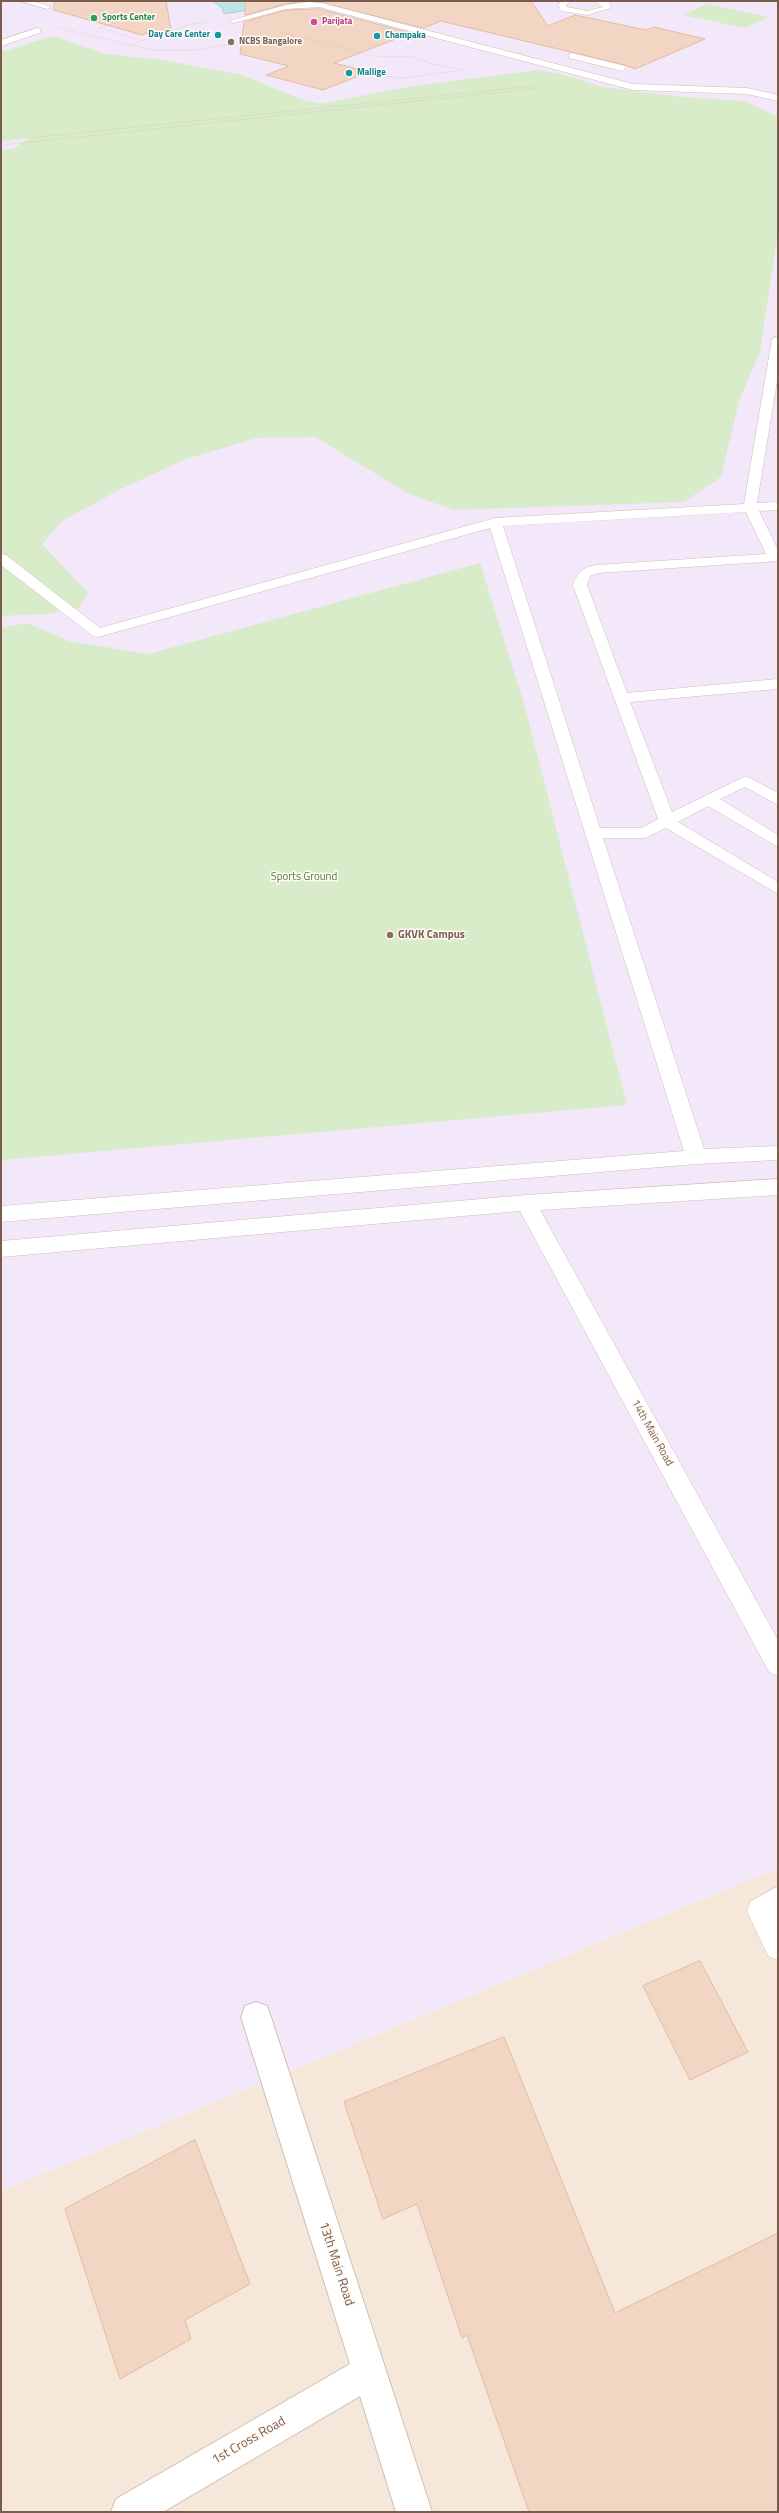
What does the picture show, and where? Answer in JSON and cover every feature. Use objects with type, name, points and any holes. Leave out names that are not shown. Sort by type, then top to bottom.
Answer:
[{"type":"street","name":"13th Main Road","points":[[256,2017],[414,2512]]},
{"type":"street","name":"1st Cross Road","points":[[129,2512],[370,2371]]},
{"type":"lane","points":[[24,1],[47,7]]},
{"type":"lane","points":[[568,1],[562,6],[580,13],[604,10],[608,6],[604,2]]},
{"type":"lane","points":[[233,20],[252,17],[290,5],[319,5],[633,86],[747,91],[778,98]]},
{"type":"lane","points":[[1,42],[37,31]]},
{"type":"lane","points":[[561,53],[622,68]]},
{"type":"lane","points":[[778,339],[750,508],[776,558],[596,569],[584,574],[580,585],[666,822],[778,889]]},
{"type":"lane","points":[[1,558],[98,633],[495,522],[778,506]]},
{"type":"lane","points":[[495,522],[696,1157]]},
{"type":"lane","points":[[621,698],[778,684]]},
{"type":"lane","points":[[593,833],[644,833],[708,799],[746,781],[778,800]]},
{"type":"lane","points":[[708,799],[778,842]]},
{"type":"lane","points":[[1,1214],[696,1157],[778,1153]]},
{"type":"lane","points":[[1,1248],[526,1203],[778,1188]]},
{"type":"lane","name":"14th Main Road","points":[[526,1203],[778,1664]]},
{"type":"lane","points":[[778,1900],[761,1911],[778,1946]]},
{"type":"path","points":[[66,17],[95,9],[128,18],[100,28],[143,41]]},
{"type":"path","points":[[127,46],[192,24],[233,20],[354,52],[373,56],[414,57],[428,63],[467,70],[400,80],[382,79],[364,74]]},
{"type":"path","points":[[37,31],[59,28],[76,30],[127,46],[175,50],[219,49],[241,41]]},
{"type":"path","points":[[30,138],[546,85]]},
{"type":"path","points":[[1,145],[548,88]]},
{"type":"shaded area","name":"GKVK Campus","points":[[1,1],[778,1],[778,1868],[1,2191]]},
{"type":"shaded area","points":[[778,1868],[778,2512],[1,2512],[1,2191]]},
{"type":"green space","points":[[707,4],[769,17],[745,28],[683,15]]},
{"type":"green space","points":[[53,36],[106,54],[163,60],[242,75],[303,100],[320,104],[407,87],[537,70],[565,75],[603,87],[682,97],[744,101],[778,117],[778,232],[760,352],[739,401],[721,477],[684,502],[454,510],[409,494],[315,437],[257,438],[183,460],[119,490],[62,521],[42,544],[88,593],[79,608],[47,614],[1,616],[1,150],[13,149],[29,138],[1,141],[1,52]]},
{"type":"green space","name":"Sports Ground","points":[[480,563],[525,707],[627,1105],[1,1160],[1,628],[27,623],[69,641],[148,654]]},
{"type":"water","points":[[213,1],[259,1],[248,10],[225,14],[222,11],[223,9]]},
{"type":"building","points":[[55,1],[166,1],[172,36],[152,31],[142,35],[54,10]]},
{"type":"building","points":[[246,1],[304,1],[286,4],[245,15]]},
{"type":"building","points":[[315,1],[531,1],[548,26],[575,15],[646,30],[654,27],[705,39],[635,69],[625,65],[441,21],[424,28]]},
{"type":"building","points":[[319,9],[411,33],[334,63],[369,72],[323,90],[266,75],[289,66],[240,54],[244,22],[286,10]]},
{"type":"building","points":[[700,1961],[748,2052],[690,2080],[643,1986]]},
{"type":"building","points":[[504,2037],[615,2313],[778,2233],[778,2512],[529,2512],[467,2335],[462,2338],[417,2204],[383,2219],[344,2102]]},
{"type":"building","points":[[195,2140],[250,2284],[185,2320],[191,2339],[120,2379],[65,2209]]},
{"type":"place","name":"Sports Center","points":[[94,18]]},
{"type":"place","name":"Parijata","points":[[314,22]]},
{"type":"place","name":"Day Care Center","points":[[218,35]]},
{"type":"place","name":"Champaka","points":[[377,36]]},
{"type":"place","name":"NCBS Bangalore","points":[[231,42]]},
{"type":"place","name":"Mallige","points":[[349,73]]},
{"type":"place","name":"GKVK Campus","points":[[390,935]]}]
